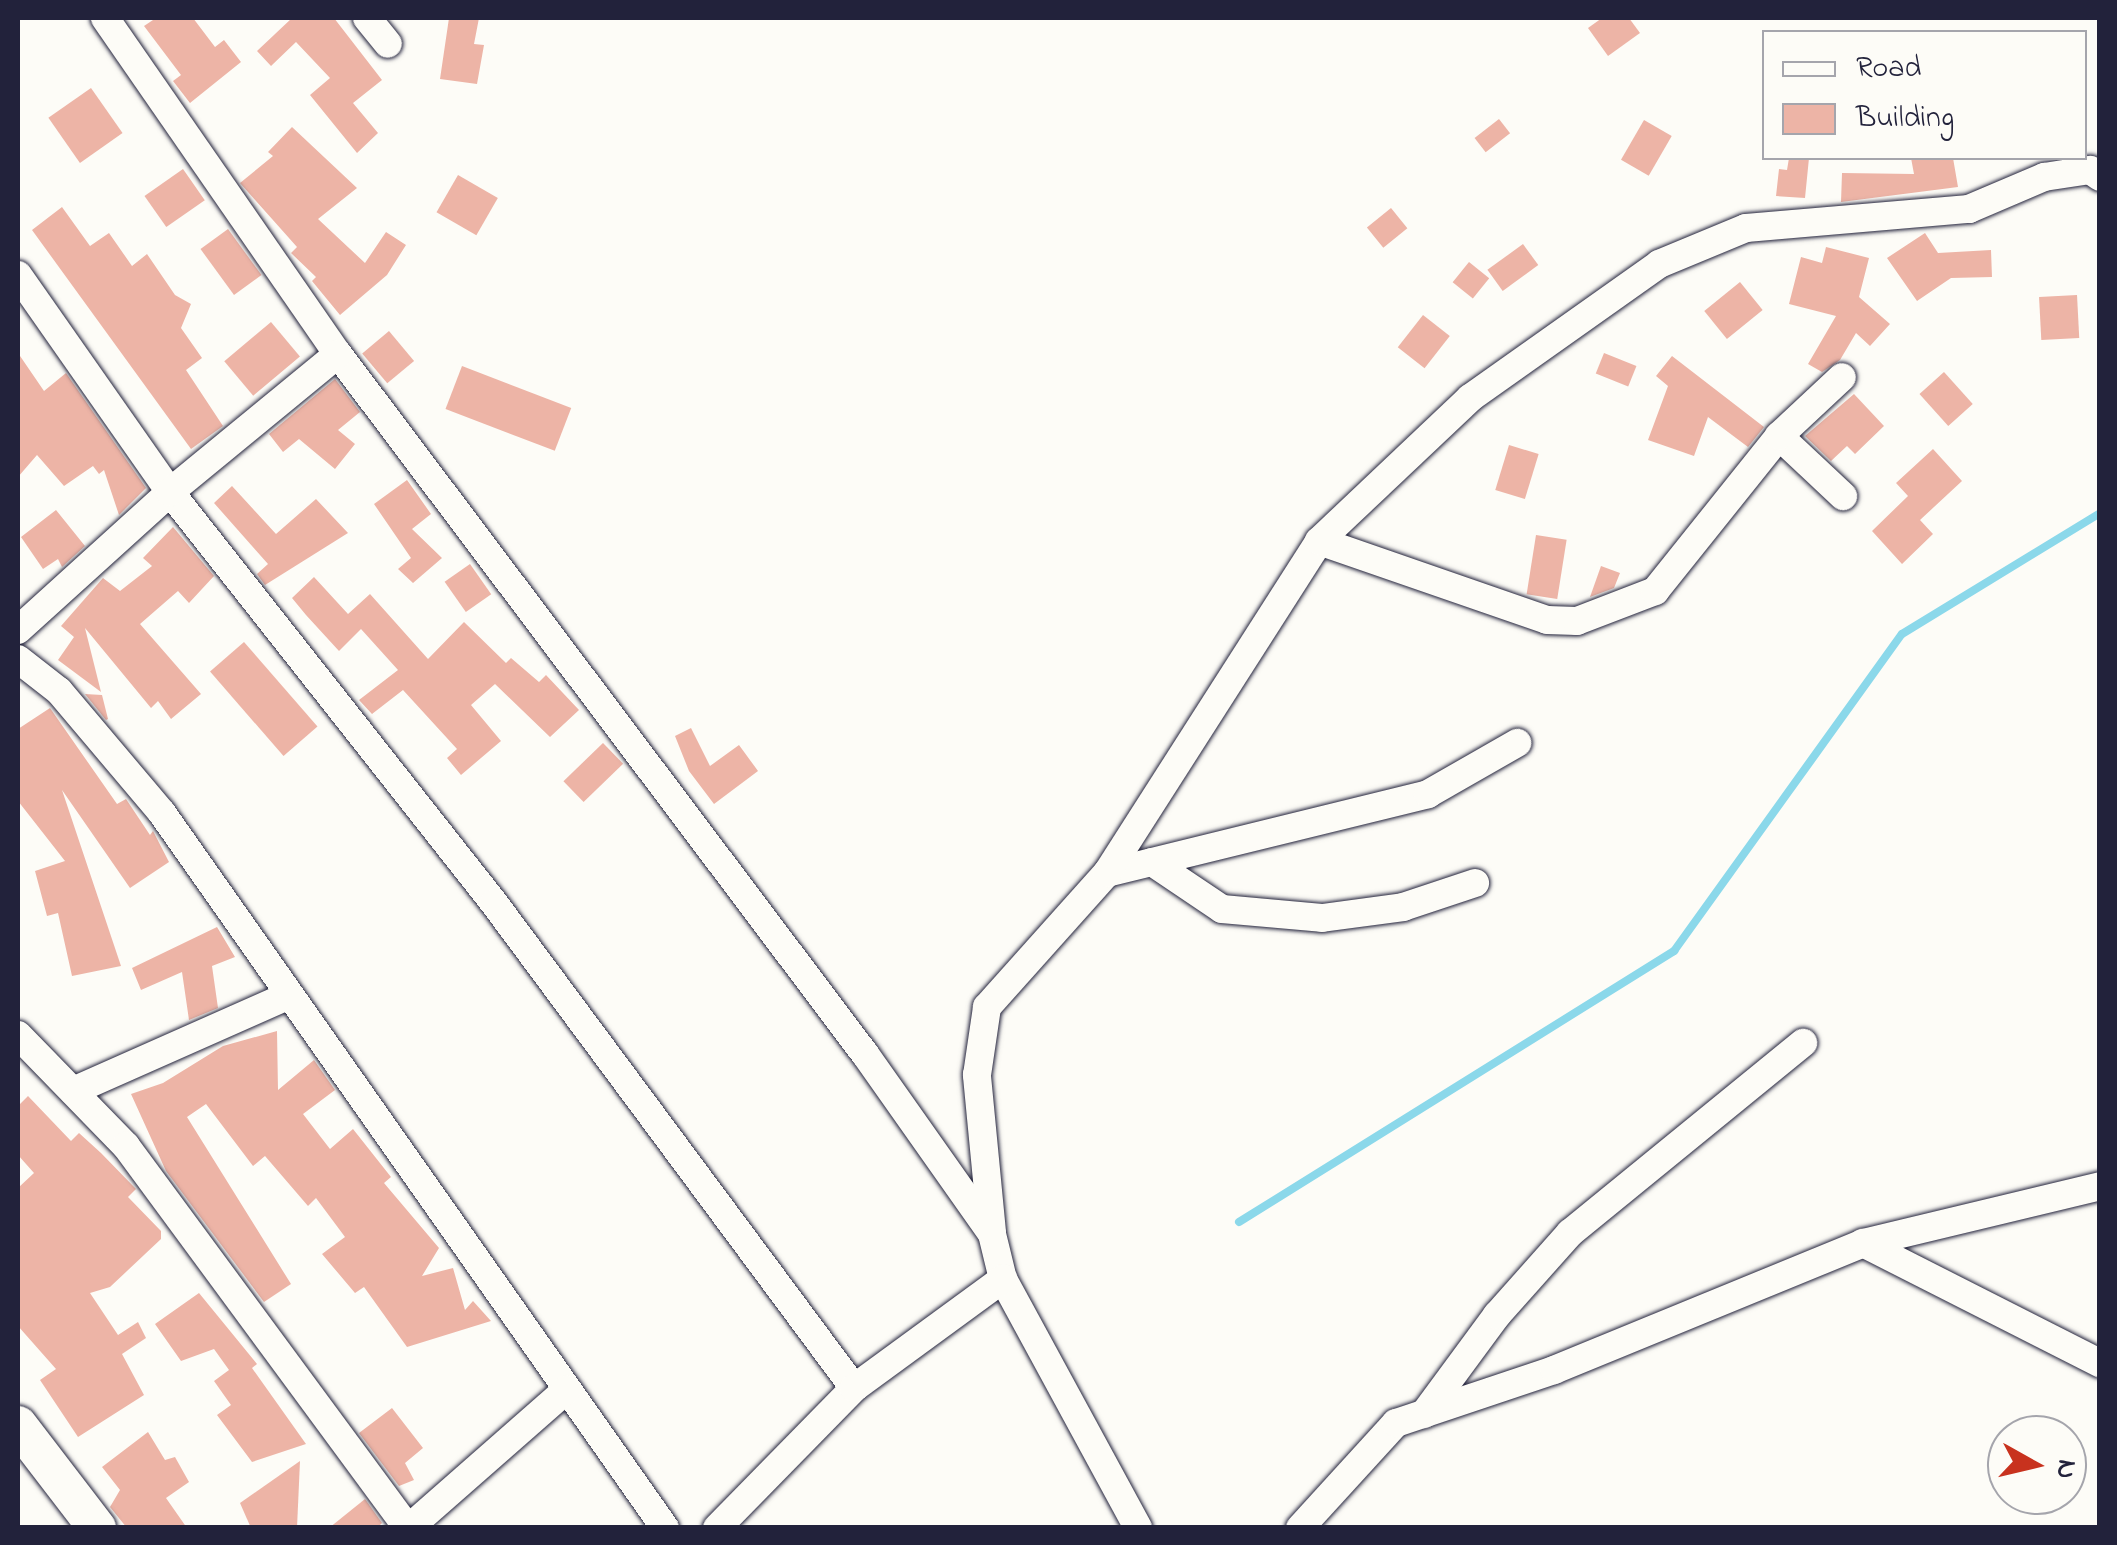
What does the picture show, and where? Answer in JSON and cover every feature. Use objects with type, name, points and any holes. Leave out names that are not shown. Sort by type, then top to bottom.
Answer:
[{"type":"main road","points":[[18,1425],[96,1528]]},
{"type":"street","points":[[105,18],[338,354],[992,1234]]},
{"type":"street","points":[[367,18],[388,44]]},
{"type":"street","points":[[1138,1528],[1003,1279],[992,1234],[976,1075],[987,1008],[1107,873],[1319,541],[1470,398],[1659,264],[1746,228],[1970,209],[2044,177],[2090,170],[2100,177]]},
{"type":"street","points":[[18,275],[170,492],[494,903],[854,1388]]},
{"type":"street","points":[[18,630],[170,492],[338,354]]},
{"type":"street","points":[[1319,541],[1547,620],[1577,621],[1655,591],[1779,436],[1842,377]]},
{"type":"street","points":[[1779,436],[1843,496]]},
{"type":"street","points":[[18,659],[59,691],[162,813],[665,1528]]},
{"type":"street","points":[[1107,873],[1428,794],[1517,743]]},
{"type":"street","points":[[1152,862],[1222,909],[1322,918],[1403,908],[1474,883]]},
{"type":"street","points":[[73,1091],[290,995]]},
{"type":"street","points":[[1424,1414],[1497,1315],[1570,1233],[1803,1043]]},
{"type":"street","points":[[24,1049],[73,1091],[126,1146],[409,1528],[567,1388]]},
{"type":"street","points":[[1300,1528],[1396,1423],[1554,1370],[1863,1243],[2100,1186]]},
{"type":"street","points":[[1863,1243],[2100,1363]]},
{"type":"street","points":[[717,1528],[854,1388],[1003,1279]]},
{"type":"building","points":[[156,18],[193,18],[215,47],[224,40],[241,62],[190,103],[173,81],[181,75],[144,26]]},
{"type":"building","points":[[292,18],[334,18],[382,80],[353,103],[378,133],[357,153],[310,95],[330,78],[296,42],[271,66],[257,51]]},
{"type":"building","points":[[449,18],[479,18],[474,44],[484,45],[477,84],[440,79]]},
{"type":"building","points":[[1602,18],[1629,18],[1640,33],[1608,56],[1588,28]]},
{"type":"building","points":[[91,88],[123,133],[80,163],[48,118]]},
{"type":"building","points":[[1499,119],[1510,133],[1486,152],[1475,138]]},
{"type":"building","points":[[1644,120],[1672,136],[1649,176],[1621,160]]},
{"type":"building","points":[[292,127],[357,188],[318,219],[365,263],[386,232],[406,245],[387,275],[340,315],[312,281],[316,277],[291,253],[297,247],[240,183],[273,156],[268,152]]},
{"type":"building","points":[[1789,160],[1809,160],[1805,198],[1776,196],[1779,169],[1787,170]]},
{"type":"building","points":[[1911,160],[1953,160],[1958,187],[1841,202],[1842,173],[1914,174]]},
{"type":"building","points":[[183,169],[205,200],[166,227],[144,196]]},
{"type":"building","points":[[458,175],[498,198],[476,235],[436,212]]},
{"type":"building","points":[[62,207],[90,246],[109,233],[132,266],[147,254],[175,295],[191,304],[181,328],[202,358],[186,370],[223,426],[191,449],[32,230]]},
{"type":"building","points":[[1391,208],[1407,228],[1383,248],[1367,228]]},
{"type":"building","points":[[228,229],[262,275],[234,295],[200,249]]},
{"type":"building","points":[[1925,233],[1938,253],[1991,250],[1992,277],[1951,278],[1917,301],[1887,258]]},
{"type":"building","points":[[1523,244],[1538,265],[1503,291],[1487,270]]},
{"type":"building","points":[[1826,247],[1869,258],[1859,297],[1890,324],[1870,346],[1856,333],[1840,360],[1822,372],[1808,364],[1836,316],[1789,304],[1801,257],[1822,263]]},
{"type":"building","points":[[1469,262],[1489,278],[1473,299],[1453,282]]},
{"type":"building","points":[[1740,282],[1763,310],[1727,339],[1704,311]]},
{"type":"building","points":[[2077,295],[2079,338],[2041,340],[2039,297]]},
{"type":"building","points":[[1423,315],[1450,336],[1425,368],[1398,347]]},
{"type":"building","points":[[271,322],[300,356],[253,396],[224,361]]},
{"type":"building","points":[[389,331],[414,361],[387,383],[362,353]]},
{"type":"building","points":[[18,353],[44,391],[66,373],[146,488],[119,515],[104,470],[99,474],[93,466],[64,486],[37,455],[18,477]]},
{"type":"building","points":[[1604,353],[1636,366],[1628,387],[1596,373]]},
{"type":"building","points":[[1672,356],[1764,427],[1748,447],[1708,417],[1694,456],[1648,440],[1668,386],[1656,376]]},
{"type":"building","points":[[462,366],[571,408],[555,451],[446,409]]},
{"type":"building","points":[[1944,372],[1973,404],[1948,426],[1919,394]]},
{"type":"building","points":[[335,379],[360,412],[338,430],[355,444],[335,469],[299,439],[283,452],[269,434]]},
{"type":"building","points":[[1854,394],[1884,426],[1855,454],[1847,446],[1831,461],[1805,436]]},
{"type":"building","points":[[1509,445],[1539,454],[1525,499],[1495,490]]},
{"type":"building","points":[[1933,449],[1962,481],[1920,520],[1933,534],[1902,564],[1872,531],[1908,496],[1896,483]]},
{"type":"building","points":[[407,480],[431,514],[412,529],[442,558],[413,583],[398,569],[411,558],[374,504]]},
{"type":"building","points":[[232,486],[276,534],[316,499],[348,533],[265,585],[257,574],[268,564],[214,503]]},
{"type":"building","points":[[56,510],[85,546],[62,567],[58,559],[43,569],[21,537]]},
{"type":"building","points":[[173,527],[214,576],[189,603],[178,591],[140,624],[201,694],[171,719],[158,701],[151,708],[85,628],[101,692],[58,660],[74,637],[61,626],[103,578],[120,591],[152,566],[143,558]]},
{"type":"building","points":[[1536,535],[1567,540],[1557,599],[1527,594]]},
{"type":"building","points":[[470,564],[491,594],[466,612],[445,582]]},
{"type":"building","points":[[1601,566],[1620,573],[1614,588],[1590,597]]},
{"type":"building","points":[[314,577],[348,614],[370,594],[428,659],[464,622],[506,663],[511,658],[539,682],[546,675],[579,710],[550,737],[495,684],[471,705],[501,741],[461,775],[447,758],[457,749],[403,690],[372,714],[359,700],[398,670],[361,629],[339,651],[306,615],[292,598]]},
{"type":"building","points":[[244,642],[317,727],[284,756],[210,672]]},
{"type":"building","points":[[85,694],[102,695],[108,719],[106,720]]},
{"type":"building","points":[[50,708],[117,804],[126,799],[150,835],[153,831],[169,862],[130,888],[62,790],[121,966],[72,976],[58,913],[47,916],[35,871],[65,861],[18,801],[18,729]]},
{"type":"building","points":[[691,728],[710,766],[739,745],[758,771],[714,804],[689,771],[675,736]]},
{"type":"building","points":[[603,743],[623,764],[584,802],[563,781]]},
{"type":"building","points":[[217,927],[235,957],[212,966],[218,1008],[189,1020],[182,972],[141,990],[132,968]]},
{"type":"building","points":[[277,1031],[278,1090],[314,1060],[335,1090],[303,1114],[330,1149],[353,1129],[391,1177],[384,1183],[439,1248],[422,1276],[453,1268],[465,1310],[473,1301],[491,1321],[407,1347],[364,1287],[355,1293],[322,1254],[345,1237],[316,1198],[308,1206],[265,1156],[253,1166],[206,1104],[187,1117],[291,1284],[264,1302],[166,1171],[131,1094],[163,1083],[223,1046]]},
{"type":"building","points":[[28,1096],[71,1141],[79,1133],[101,1153],[136,1189],[128,1197],[161,1231],[161,1239],[110,1287],[90,1293],[118,1335],[138,1322],[146,1338],[122,1354],[144,1395],[78,1437],[40,1380],[56,1369],[18,1326],[18,1188],[34,1173],[18,1155],[18,1106]]},
{"type":"building","points":[[199,1293],[257,1364],[252,1368],[306,1444],[252,1462],[217,1415],[231,1405],[214,1381],[229,1370],[214,1349],[181,1361],[155,1324]]},
{"type":"building","points":[[392,1408],[423,1448],[405,1463],[414,1480],[399,1486],[359,1433]]},
{"type":"building","points":[[148,1432],[165,1460],[175,1457],[189,1482],[166,1498],[187,1528],[127,1528],[110,1507],[120,1490],[102,1467]]},
{"type":"building","points":[[300,1461],[297,1528],[251,1528],[240,1503]]},
{"type":"building","points":[[365,1499],[382,1523],[377,1528],[329,1528]]},
{"type":"waterway","points":[[1239,1222],[1674,951],[1902,634],[2100,513]]}]
